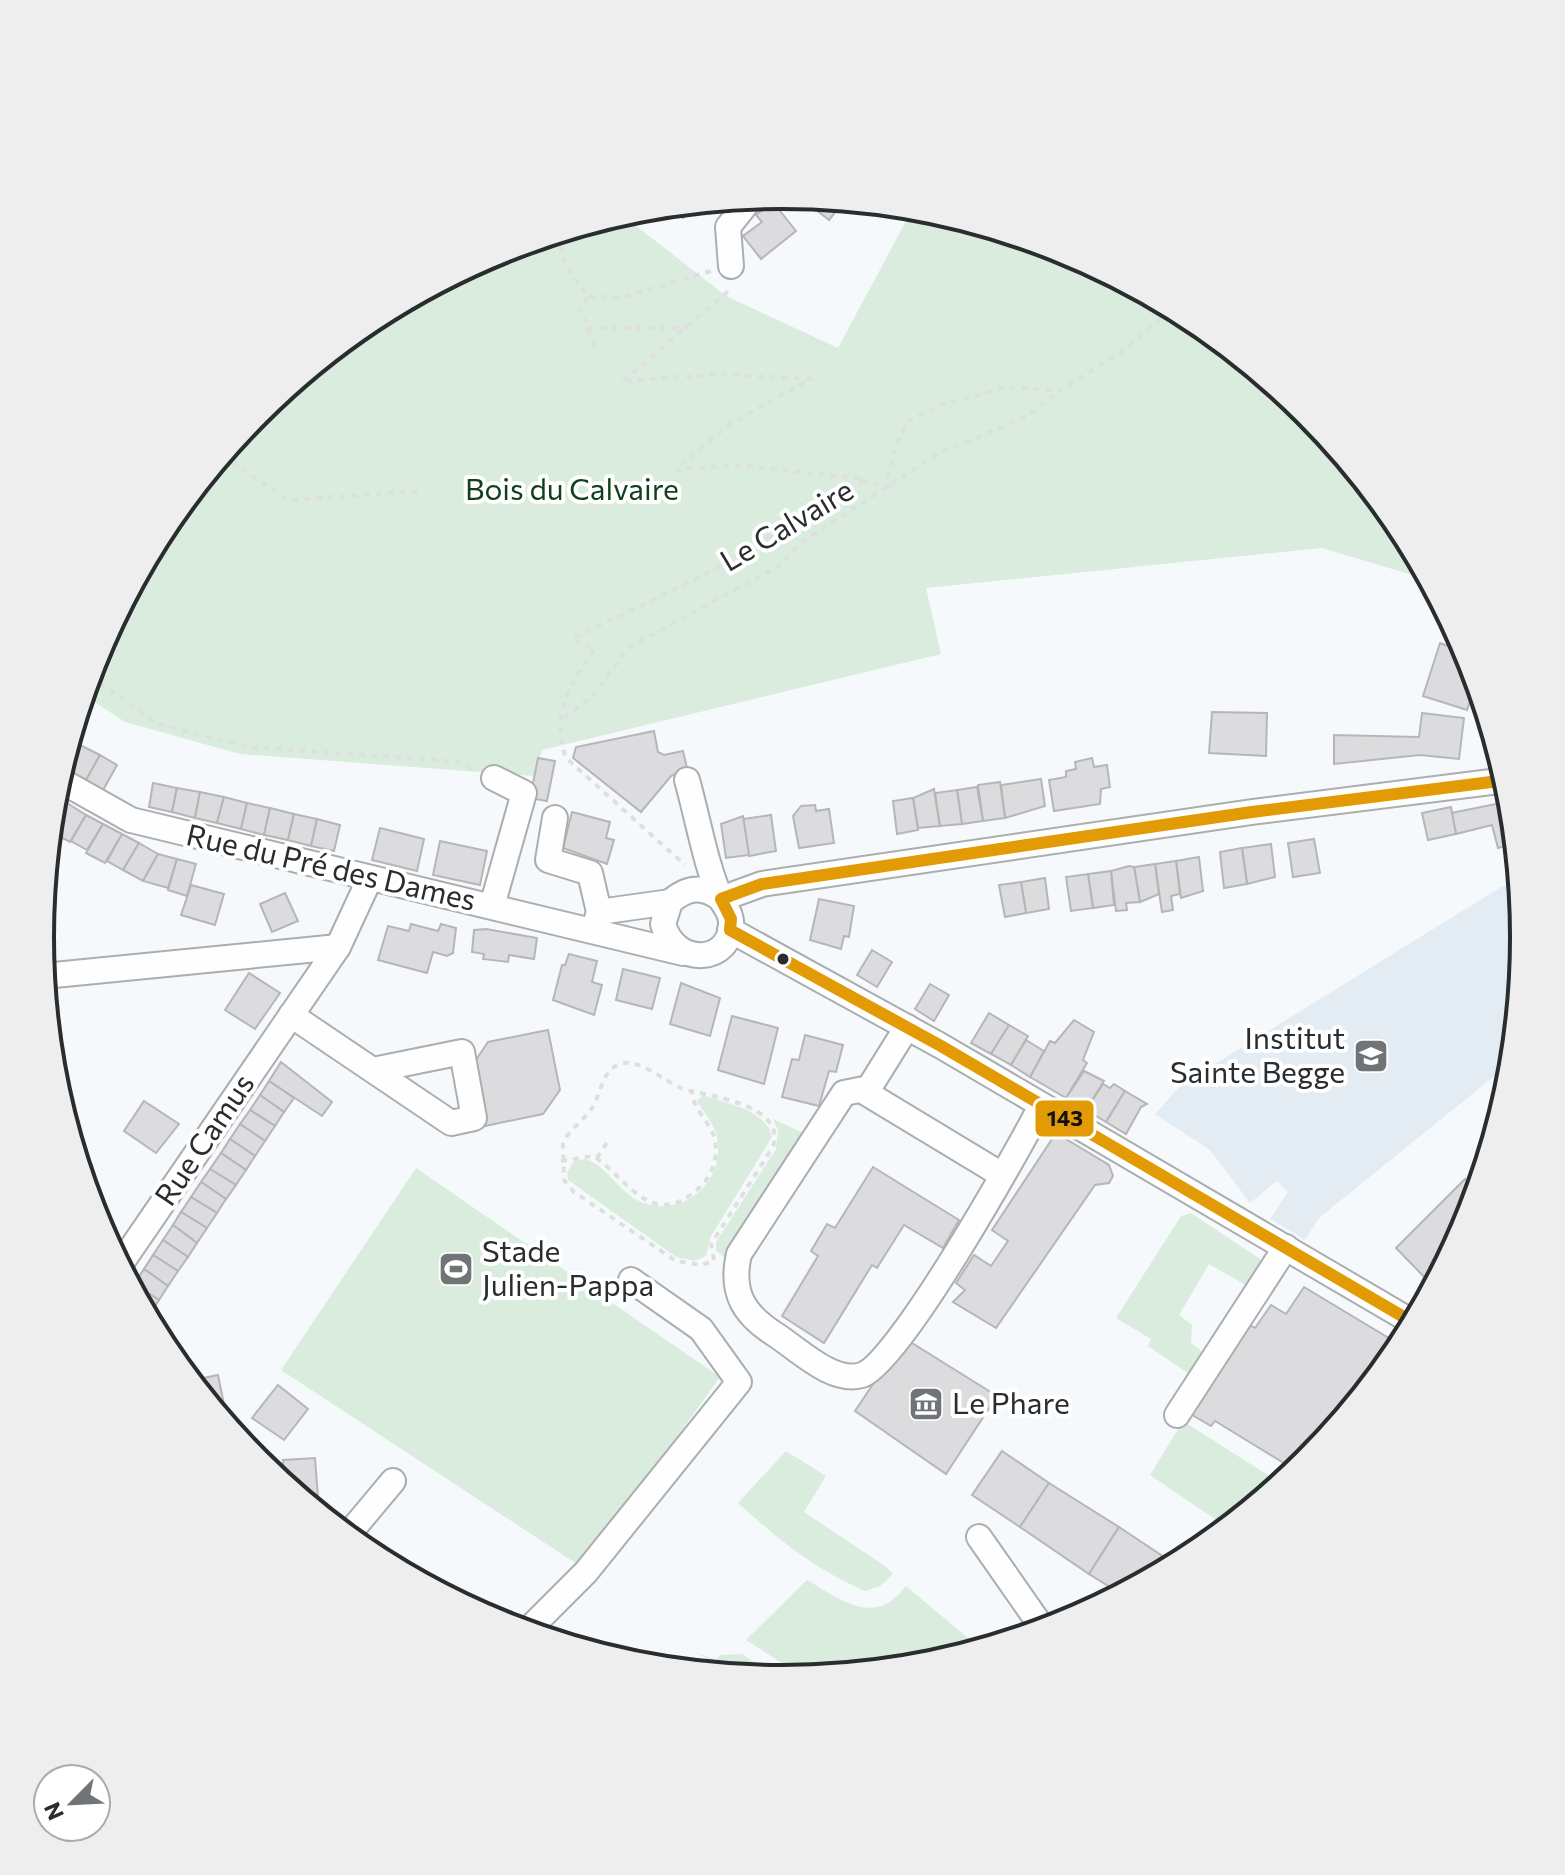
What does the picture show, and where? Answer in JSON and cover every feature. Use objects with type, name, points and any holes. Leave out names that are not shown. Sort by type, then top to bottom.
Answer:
[{"type":"street","points":[[731,266],[728,227],[741,211]]},
{"type":"street","points":[[492,906],[524,793],[494,778]]},
{"type":"street","points":[[668,907],[667,936],[683,953],[695,956],[717,950],[730,930],[731,919],[717,896],[687,780]]},
{"type":"street","points":[[555,818],[548,860],[590,873],[602,925],[668,907],[690,889],[717,896],[762,884],[1252,812],[1494,782]]},
{"type":"street","name":"Rue du Pré des Dames","points":[[70,786],[131,820],[492,906],[602,925],[683,953]]},
{"type":"street","name":"Rue Camus","points":[[127,1255],[338,947],[370,878]]},
{"type":"street","points":[[730,930],[907,1027],[1404,1317]]},
{"type":"street","points":[[56,975],[338,947]]},
{"type":"street","points":[[291,1015],[373,1070]]},
{"type":"street","points":[[907,1027],[869,1088],[844,1093],[739,1254],[725,1264],[752,1320],[839,1376],[863,1375],[884,1360],[950,1264],[1041,1106]]},
{"type":"street","points":[[863,1091],[1002,1175]]},
{"type":"street","points":[[1177,1415],[1286,1247]]},
{"type":"street","points":[[536,1622],[586,1572],[739,1382],[701,1329],[631,1280]]},
{"type":"street","points":[[355,1526],[393,1481]]},
{"type":"street","points":[[979,1537],[1037,1620]]},
{"type":"path","points":[[560,244],[565,264],[588,297]]},
{"type":"path","points":[[588,297],[623,297],[731,266]]},
{"type":"path","name":"Le Calvaire","points":[[717,896],[639,820],[566,758],[558,737],[564,718],[566,688],[595,649],[572,639],[714,570],[865,479],[737,465],[675,470],[730,424],[811,379],[716,374],[623,381],[689,328],[734,285],[731,266]]},
{"type":"path","points":[[588,297],[580,308],[596,351]]},
{"type":"path","points":[[564,718],[593,695],[629,647],[781,565],[799,544],[936,455],[1028,416],[1060,390],[1126,349],[1163,317]]},
{"type":"path","points":[[588,328],[689,328]]},
{"type":"path","points":[[888,487],[893,458],[910,420],[940,405],[1004,388],[1060,390]]},
{"type":"path","points":[[231,461],[288,500],[419,491]]},
{"type":"path","points":[[862,480],[888,487]]},
{"type":"path","points":[[100,683],[158,724],[249,747],[455,761],[494,778]]},
{"type":"path","points":[[628,1063],[637,1064],[692,1091],[763,1114],[775,1135],[773,1147],[711,1244],[725,1264],[701,1265],[676,1261],[567,1186],[561,1161],[566,1137],[593,1107],[612,1069],[628,1063]]},
{"type":"path","points":[[561,1161],[585,1155],[597,1158],[628,1190],[650,1201],[672,1202],[693,1192],[710,1174],[716,1150],[713,1133],[692,1100],[692,1091]]},
{"type":"path","points":[[597,1158],[608,1141]]},
{"type":"shaded area","name":"Institut Sainte Begge","points":[[1509,884],[1511,938],[1505,1033],[1498,1073],[1319,1218],[1305,1240],[1270,1219],[1288,1192],[1277,1181],[1250,1203],[1210,1150],[1155,1114],[1181,1085]]},
{"type":"green space","name":"Bois du Calvaire","points":[[907,220],[971,234],[1061,264],[1147,307],[1187,332],[1263,390],[1330,457],[1388,533],[1414,576],[1322,548],[926,588],[941,654],[542,750],[534,776],[240,754],[125,722],[94,701],[129,615],[152,573],[177,533],[235,457],[267,422],[339,360],[378,332],[460,284],[548,248],[634,224],[726,296],[838,348]]},
{"type":"green space","points":[[703,1095],[754,1114],[762,1120],[772,1137],[710,1238],[706,1256],[695,1261],[676,1257],[568,1180],[567,1172],[574,1161],[586,1159],[601,1168],[628,1194],[644,1203],[660,1206],[688,1200],[708,1181],[718,1154],[714,1129],[697,1101]]},
{"type":"green space","points":[[773,1119],[808,1135],[728,1256],[723,1257],[716,1250],[716,1242],[776,1149],[778,1131]]},
{"type":"green space","name":"Stade Julien-Pappa","points":[[416,1168],[720,1377],[583,1568],[281,1370]]},
{"type":"green space","points":[[1191,1213],[1260,1259],[1262,1269],[1249,1287],[1209,1264],[1179,1315],[1192,1325],[1191,1343],[1209,1357],[1195,1378],[1148,1346],[1151,1339],[1116,1318],[1181,1216]]},
{"type":"green space","points":[[1183,1421],[1271,1477],[1218,1521],[1150,1475]]},
{"type":"green space","points":[[786,1451],[826,1476],[804,1512],[885,1566],[893,1574],[880,1586],[865,1591],[830,1574],[782,1541],[738,1503]]},
{"type":"green space","points":[[807,1580],[845,1602],[870,1608],[894,1599],[906,1586],[971,1641],[878,1660],[786,1666],[746,1640]]},
{"type":"green space","points":[[692,1651],[716,1660],[720,1655],[742,1654],[758,1665],[735,1664],[716,1662]]},
{"type":"building","points":[[779,209],[796,231],[761,259],[743,236],[762,222],[756,215],[763,210]]},
{"type":"building","points":[[817,210],[836,211],[829,220]]},
{"type":"building","points":[[1440,643],[1451,647],[1471,699],[1467,710],[1423,696]]},
{"type":"building","points":[[1212,712],[1267,713],[1266,756],[1209,753]]},
{"type":"building","points":[[1422,713],[1464,718],[1459,759],[1420,755],[1334,764],[1334,735],[1419,737]]},
{"type":"building","points":[[654,731],[658,752],[664,755],[683,751],[687,768],[671,776],[641,812],[573,758],[576,747]]},
{"type":"building","points":[[80,745],[100,755],[85,782],[73,775]]},
{"type":"building","points":[[100,755],[117,765],[102,792],[85,782]]},
{"type":"building","points":[[538,758],[555,761],[547,801],[530,798]]},
{"type":"building","points":[[1092,758],[1094,767],[1107,765],[1110,787],[1101,789],[1100,804],[1054,811],[1049,780],[1066,777],[1066,771],[1076,769],[1075,762]]},
{"type":"building","points":[[1041,779],[1045,806],[1005,818],[1001,785]]},
{"type":"building","points":[[1000,782],[1005,818],[983,821],[978,785]]},
{"type":"building","points":[[153,783],[177,788],[172,812],[149,807]]},
{"type":"building","points":[[977,787],[983,821],[962,824],[957,790]]},
{"type":"building","points":[[177,788],[200,792],[195,818],[172,812]]},
{"type":"building","points":[[934,789],[940,826],[918,828],[913,798]]},
{"type":"building","points":[[957,790],[962,824],[940,826],[935,793]]},
{"type":"building","points":[[200,792],[224,797],[217,823],[195,818]]},
{"type":"building","points":[[224,797],[247,803],[241,829],[217,823]]},
{"type":"building","points":[[913,798],[918,830],[897,834],[893,801]]},
{"type":"building","points":[[247,803],[270,808],[264,835],[241,829]]},
{"type":"building","points":[[66,804],[86,815],[70,842],[61,837]]},
{"type":"building","points":[[1498,804],[1505,846],[1498,848],[1492,825],[1456,834],[1451,813]]},
{"type":"building","points":[[815,805],[816,811],[829,809],[834,843],[799,848],[793,816],[801,806]]},
{"type":"building","points":[[1451,807],[1456,834],[1428,840],[1422,813]]},
{"type":"building","points":[[270,808],[294,814],[288,840],[264,835]]},
{"type":"building","points":[[572,812],[610,822],[606,838],[614,840],[607,864],[563,848]]},
{"type":"building","points":[[294,814],[317,819],[311,846],[288,840]]},
{"type":"building","points":[[86,815],[103,824],[87,850],[71,841]]},
{"type":"building","points":[[771,815],[776,851],[749,856],[743,819]]},
{"type":"building","points":[[743,816],[749,855],[726,858],[721,824]]},
{"type":"building","points":[[317,819],[340,825],[334,851],[311,846]]},
{"type":"building","points":[[103,824],[122,834],[105,863],[86,853]]},
{"type":"building","points":[[380,828],[424,839],[417,871],[372,860]]},
{"type":"building","points":[[122,834],[139,843],[123,870],[107,861]]},
{"type":"building","points":[[1314,839],[1320,873],[1293,877],[1288,843]]},
{"type":"building","points":[[440,841],[487,851],[480,885],[433,875]]},
{"type":"building","points":[[139,843],[158,854],[143,881],[123,870]]},
{"type":"building","points":[[1271,844],[1275,877],[1247,884],[1242,848]]},
{"type":"building","points":[[1242,848],[1247,884],[1224,888],[1220,852]]},
{"type":"building","points":[[158,854],[177,859],[168,888],[143,881]]},
{"type":"building","points":[[1199,857],[1203,891],[1181,898],[1176,861]]},
{"type":"building","points":[[177,859],[196,864],[187,896],[168,890]]},
{"type":"building","points":[[1176,861],[1180,894],[1171,896],[1173,910],[1162,912],[1155,864]]},
{"type":"building","points":[[1155,864],[1159,894],[1140,902],[1134,867]]},
{"type":"building","points":[[1134,867],[1140,902],[1126,903],[1127,910],[1116,911],[1111,871]]},
{"type":"building","points":[[1111,871],[1114,905],[1093,908],[1088,874]]},
{"type":"building","points":[[1088,874],[1093,908],[1071,911],[1066,877]]},
{"type":"building","points":[[1045,878],[1049,909],[1026,913],[1021,882]]},
{"type":"building","points":[[1021,882],[1026,913],[1005,917],[999,885]]},
{"type":"building","points":[[191,885],[224,894],[215,925],[181,915]]},
{"type":"building","points":[[285,893],[298,921],[272,932],[260,904]]},
{"type":"building","points":[[819,899],[854,906],[849,937],[844,936],[841,949],[810,940]]},
{"type":"building","points":[[411,924],[438,931],[441,924],[456,928],[453,953],[447,956],[433,952],[427,973],[378,960],[388,926],[409,931]]},
{"type":"building","points":[[486,929],[537,938],[534,959],[509,955],[508,962],[483,959],[484,954],[472,952],[474,930]]},
{"type":"building","points":[[872,950],[892,962],[877,987],[857,975]]},
{"type":"building","points":[[569,954],[597,961],[592,982],[602,985],[594,1015],[553,1000],[562,965],[565,965]]},
{"type":"building","points":[[623,969],[660,978],[652,1009],[616,1000]]},
{"type":"building","points":[[249,973],[280,993],[255,1029],[225,1010]]},
{"type":"building","points":[[681,983],[720,998],[710,1036],[670,1024]]},
{"type":"building","points":[[930,984],[949,995],[934,1021],[915,1009]]},
{"type":"building","points":[[989,1013],[1009,1025],[991,1054],[971,1043]]},
{"type":"building","points":[[732,1016],[778,1028],[764,1084],[718,1070]]},
{"type":"building","points":[[1074,1020],[1094,1032],[1083,1060],[1087,1063],[1066,1098],[1030,1077],[1050,1041],[1055,1043]]},
{"type":"building","points":[[1009,1025],[1028,1036],[1011,1065],[991,1054]]},
{"type":"building","points":[[548,1030],[560,1090],[543,1114],[485,1126],[472,1066],[488,1042]]},
{"type":"building","points":[[805,1035],[843,1045],[836,1072],[829,1071],[819,1106],[782,1097],[792,1059],[799,1060]]},
{"type":"building","points":[[1026,1040],[1044,1051],[1030,1077],[1011,1065]]},
{"type":"building","points":[[281,1062],[332,1102],[322,1116],[269,1081]]},
{"type":"building","points":[[1084,1071],[1104,1081],[1086,1110],[1066,1098]]},
{"type":"building","points":[[269,1081],[294,1098],[284,1112],[260,1095]]},
{"type":"building","points":[[1103,1084],[1110,1088],[1114,1084],[1125,1091],[1106,1122],[1086,1110]]},
{"type":"building","points":[[1125,1091],[1147,1104],[1141,1107],[1126,1134],[1106,1122]]},
{"type":"building","points":[[260,1095],[284,1112],[275,1126],[250,1110]]},
{"type":"building","points":[[144,1101],[179,1124],[156,1153],[124,1131]]},
{"type":"building","points":[[250,1110],[275,1126],[265,1141],[240,1124]]},
{"type":"building","points":[[240,1124],[265,1141],[255,1156],[230,1139]]},
{"type":"building","points":[[1056,1133],[1109,1165],[1113,1176],[1109,1183],[1095,1185],[996,1328],[953,1302],[965,1290],[956,1283],[974,1255],[991,1266],[1008,1241],[992,1230]]},
{"type":"building","points":[[230,1139],[255,1156],[246,1170],[221,1153]]},
{"type":"building","points":[[221,1153],[246,1170],[236,1185],[210,1169]]},
{"type":"building","points":[[873,1167],[959,1220],[943,1248],[904,1225],[877,1268],[872,1265],[824,1343],[782,1316],[818,1256],[811,1251],[827,1224],[835,1228]]},
{"type":"building","points":[[210,1169],[236,1185],[226,1199],[201,1182]]},
{"type":"building","points":[[1465,1179],[1468,1182],[1426,1279],[1396,1248]]},
{"type":"building","points":[[201,1182],[226,1199],[217,1213],[191,1197]]},
{"type":"building","points":[[191,1197],[217,1213],[207,1228],[181,1212]]},
{"type":"building","points":[[181,1212],[207,1228],[197,1243],[173,1225]]},
{"type":"building","points":[[173,1225],[197,1243],[188,1257],[163,1240]]},
{"type":"building","points":[[163,1240],[188,1257],[178,1271],[153,1255]]},
{"type":"building","points":[[153,1255],[178,1271],[168,1286],[144,1269]]},
{"type":"building","points":[[144,1269],[168,1286],[159,1300],[147,1292],[138,1277]]},
{"type":"building","points":[[1304,1287],[1390,1339],[1330,1418],[1286,1464],[1215,1421],[1211,1426],[1187,1412],[1243,1321],[1255,1328],[1271,1305],[1286,1314]]},
{"type":"building","points":[[147,1292],[159,1300],[155,1306]]},
{"type":"building","name":"Le Phare","points":[[904,1338],[997,1396],[946,1474],[855,1411]]},
{"type":"building","points":[[218,1375],[224,1404],[205,1381],[203,1378]]},
{"type":"building","points":[[278,1385],[308,1409],[284,1440],[252,1418]]},
{"type":"building","points":[[1002,1451],[1049,1483],[1020,1527],[972,1495]]},
{"type":"building","points":[[315,1458],[318,1497],[283,1468],[283,1460]]},
{"type":"building","points":[[1049,1483],[1119,1527],[1089,1574],[1020,1527]]},
{"type":"building","points":[[1119,1527],[1164,1557],[1111,1588],[1089,1574]]},
{"type":"transit line","name":"143","points":[[1404,1317],[941,1046],[730,930],[731,919],[721,899],[762,884],[1252,812],[1494,782]]},
{"type":"place","name":"Institut Sainte Begge","points":[[1371,1056]]},
{"type":"place","name":"Stade Julien-Pappa","points":[[456,1269]]},
{"type":"place","name":"Le Phare","points":[[926,1404]]}]
